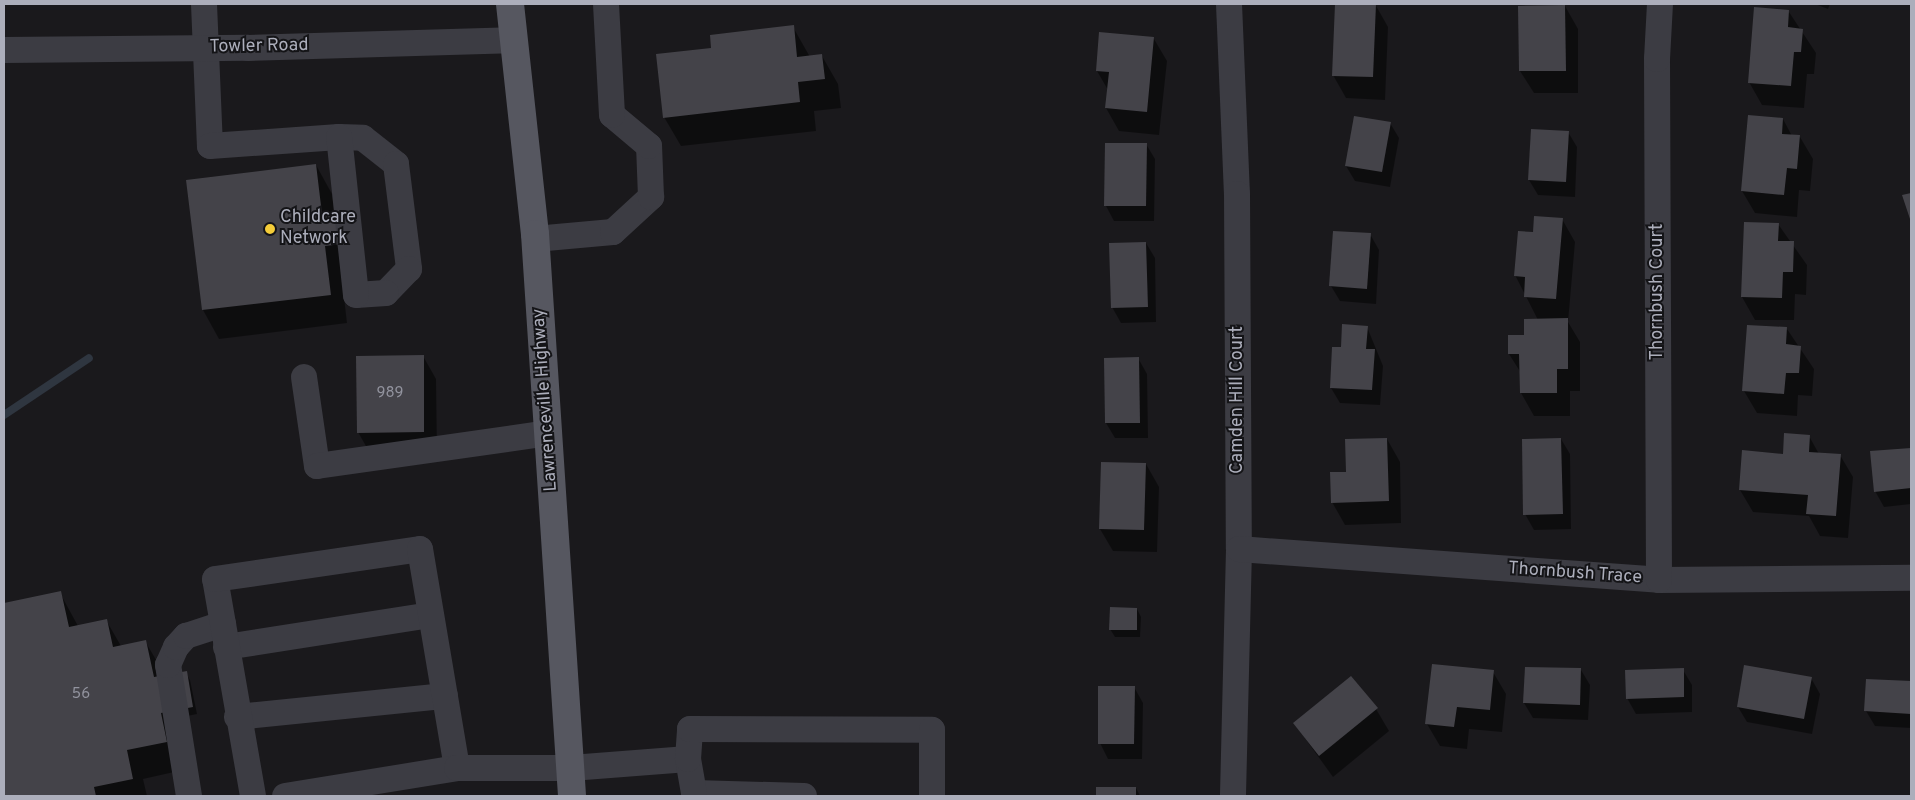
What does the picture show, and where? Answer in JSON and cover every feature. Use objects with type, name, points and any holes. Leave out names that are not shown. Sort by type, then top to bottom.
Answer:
[{"type":"main road","name":"Lawrenceville Highway","points":[[510,4],[535,239],[572,796]]},
{"type":"street","points":[[204,4],[204,48],[210,146],[339,137],[363,138],[396,164],[409,269],[386,293],[356,295],[339,137]]},
{"type":"street","points":[[535,239],[613,232],[651,197],[649,146],[612,115],[606,4]]},
{"type":"street","name":"Camden Hill Court","points":[[1229,4],[1237,194],[1239,549],[1234,796]]},
{"type":"street","name":"Thornbush Court","points":[[1660,4],[1657,59],[1660,580]]},
{"type":"street","name":"Towler Road","points":[[4,50],[204,48],[514,40]]},
{"type":"street","points":[[304,377],[317,466],[548,433]]},
{"type":"street","points":[[253,796],[237,717],[215,579],[420,549],[457,768]]},
{"type":"street","name":"Thornbush Trace","points":[[1239,549],[1660,580],[1911,578]]},
{"type":"street","points":[[189,796],[168,665],[176,647],[186,636],[224,635],[431,615]]},
{"type":"street","points":[[237,717],[445,696]]},
{"type":"street","points":[[804,796],[694,793],[688,759],[690,729],[932,730],[932,796]]},
{"type":"street","points":[[284,796],[457,768],[571,768],[688,759]]},
{"type":"building","points":[[1335,4],[1376,4],[1373,77],[1332,76]]},
{"type":"building","points":[[1565,5],[1566,71],[1519,71],[1518,6]]},
{"type":"building","points":[[1754,7],[1789,10],[1788,27],[1803,29],[1801,52],[1794,52],[1791,86],[1748,83]]},
{"type":"building","points":[[794,25],[797,57],[822,54],[825,79],[798,82],[800,102],[663,118],[656,54],[711,48],[710,35]]},
{"type":"building","points":[[1099,32],[1154,37],[1147,112],[1105,108],[1109,72],[1096,71]]},
{"type":"building","points":[[1748,115],[1783,118],[1782,134],[1800,135],[1797,169],[1787,168],[1784,195],[1741,191]]},
{"type":"building","points":[[1354,116],[1391,122],[1382,172],[1345,166]]},
{"type":"building","points":[[1531,129],[1569,131],[1566,182],[1528,180]]},
{"type":"building","points":[[1105,143],[1147,143],[1146,206],[1104,206]]},
{"type":"building","name":"Childcare Network","points":[[316,164],[322,214],[346,212],[350,243],[325,246],[331,295],[202,310],[186,180]]},
{"type":"building","points":[[1911,193],[1911,222],[1902,195]]},
{"type":"building","points":[[1534,216],[1563,218],[1556,299],[1524,297],[1525,277],[1514,276],[1518,231],[1533,232]]},
{"type":"building","points":[[1744,222],[1779,223],[1778,241],[1794,241],[1793,272],[1783,272],[1782,298],[1741,297]]},
{"type":"building","points":[[1333,231],[1371,233],[1367,289],[1329,286]]},
{"type":"building","points":[[1146,242],[1148,307],[1111,308],[1109,243]]},
{"type":"building","points":[[1568,318],[1568,369],[1557,369],[1557,393],[1520,393],[1519,354],[1508,354],[1508,335],[1524,335],[1524,319]]},
{"type":"building","points":[[1342,324],[1368,326],[1366,349],[1375,349],[1372,390],[1330,388],[1332,347],[1341,347]]},
{"type":"building","points":[[1747,325],[1787,327],[1786,344],[1801,346],[1799,373],[1786,373],[1784,394],[1742,391]]},
{"type":"building","points":[[424,355],[424,432],[357,433],[356,356]]},
{"type":"building","points":[[1139,357],[1140,423],[1105,423],[1104,358]]},
{"type":"building","points":[[1784,433],[1810,435],[1809,452],[1841,454],[1836,516],[1806,514],[1808,495],[1739,490],[1742,450],[1783,454]]},
{"type":"building","points":[[1387,438],[1389,501],[1331,503],[1330,472],[1346,472],[1345,439]]},
{"type":"building","points":[[1561,438],[1563,514],[1523,515],[1522,439]]},
{"type":"building","points":[[1911,448],[1911,488],[1874,492],[1870,451]]},
{"type":"building","points":[[1101,462],[1146,463],[1144,530],[1099,529]]},
{"type":"building","points":[[61,591],[69,627],[107,619],[113,647],[146,640],[154,677],[187,671],[193,707],[161,713],[167,742],[127,750],[133,779],[94,787],[96,796],[4,796],[4,603]]},
{"type":"building","points":[[1110,607],[1137,608],[1137,630],[1109,630]]},
{"type":"building","points":[[1432,664],[1494,670],[1490,710],[1457,707],[1454,727],[1425,724]]},
{"type":"building","points":[[1744,665],[1812,677],[1804,719],[1737,707]]},
{"type":"building","points":[[1525,667],[1581,668],[1580,705],[1523,703]]},
{"type":"building","points":[[1684,668],[1684,697],[1626,699],[1625,670]]},
{"type":"building","points":[[1351,676],[1378,708],[1319,756],[1293,723]]},
{"type":"building","points":[[1866,679],[1911,681],[1911,714],[1864,711]]},
{"type":"building","points":[[1098,686],[1135,686],[1134,744],[1098,744]]},
{"type":"building","points":[[1096,787],[1136,787],[1136,796],[1096,796]]},
{"type":"waterway","points":[[4,415],[89,358]]},
{"type":"place","name":"Childcare Network","points":[[270,229]]}]
